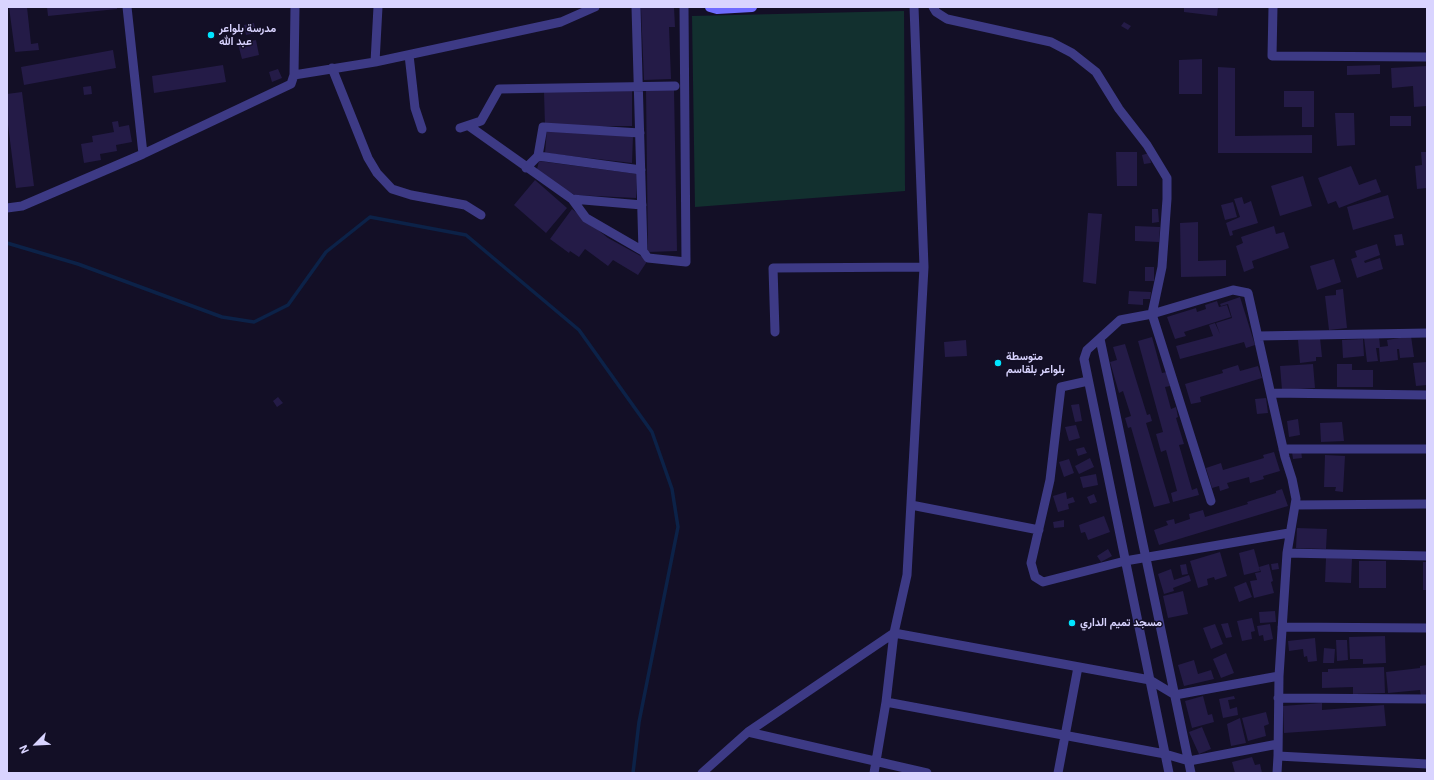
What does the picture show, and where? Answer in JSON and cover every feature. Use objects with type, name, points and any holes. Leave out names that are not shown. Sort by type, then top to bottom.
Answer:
[{"type":"main road","points":[[710,7],[717,9],[752,7]]},
{"type":"street","points":[[127,7],[143,154]]},
{"type":"street","points":[[7,208],[22,206],[143,154],[291,84],[294,76],[295,7]]},
{"type":"street","points":[[375,62],[378,7]]},
{"type":"street","points":[[572,17],[575,7]]},
{"type":"street","points":[[294,76],[410,55],[561,22],[595,7]]},
{"type":"street","points":[[636,7],[644,251],[648,258],[686,262],[684,7]]},
{"type":"street","points":[[874,773],[886,702],[894,633],[907,575],[924,267],[914,7]]},
{"type":"street","points":[[933,7],[936,12],[947,19],[1051,42],[1072,53],[1096,72],[1119,109],[1147,145],[1167,178],[1162,268],[1152,314],[1211,501]]},
{"type":"street","points":[[1273,7],[1272,56],[1427,56]]},
{"type":"street","points":[[410,55],[415,108],[422,129]]},
{"type":"street","points":[[332,68],[368,158],[377,172],[392,189],[411,195],[465,205],[481,215]]},
{"type":"street","points":[[644,251],[586,218],[572,199],[465,127],[481,121],[499,89],[675,86]]},
{"type":"street","points":[[526,168],[538,156],[543,127],[640,133]]},
{"type":"street","points":[[538,156],[641,170]]},
{"type":"street","points":[[572,199],[642,205]]},
{"type":"street","points":[[775,332],[773,268],[924,267]]},
{"type":"street","points":[[1169,773],[1084,359],[1087,350],[1120,320],[1152,314],[1233,290],[1248,293],[1283,449],[1296,499],[1289,533],[1287,553],[1279,676],[1278,756],[1276,773]]},
{"type":"street","points":[[1258,336],[1427,333]]},
{"type":"street","points":[[1100,339],[1191,773]]},
{"type":"street","points":[[1088,381],[1061,388],[1050,480],[1031,563],[1035,577],[1044,582],[1125,561],[1289,533]]},
{"type":"street","points":[[1271,393],[1427,395]]},
{"type":"street","points":[[1283,449],[1427,449]]},
{"type":"street","points":[[1295,505],[1427,504]]},
{"type":"street","points":[[911,505],[1039,530]]},
{"type":"street","points":[[1287,553],[1427,556]]},
{"type":"street","points":[[1282,627],[1427,628]]},
{"type":"street","points":[[702,773],[748,732],[894,633],[1150,680],[1175,695],[1279,676]]},
{"type":"street","points":[[1058,773],[1078,668]]},
{"type":"street","points":[[1278,698],[1427,699]]},
{"type":"street","points":[[886,702],[1165,754],[1189,761],[1278,744]]},
{"type":"street","points":[[748,732],[927,773]]},
{"type":"street","points":[[1278,756],[1427,764]]},
{"type":"green space","points":[[904,11],[905,191],[695,207],[692,16]]},
{"type":"building","points":[[9,7],[27,7],[31,44],[38,43],[39,50],[15,52]]},
{"type":"building","points":[[47,7],[117,7],[117,9],[48,16]]},
{"type":"building","points":[[674,7],[675,27],[669,27],[671,79],[644,80],[641,8]]},
{"type":"building","points":[[1184,7],[1218,7],[1217,16],[1184,12]]},
{"type":"building","points":[[1124,22],[1131,26],[1128,30],[1121,26]]},
{"type":"building","points":[[254,23],[256,33],[246,35],[244,25]]},
{"type":"building","points":[[256,40],[259,55],[242,59],[238,44]]},
{"type":"building","points":[[113,50],[116,68],[24,85],[21,67]]},
{"type":"building","points":[[1202,59],[1202,94],[1179,94],[1179,60]]},
{"type":"building","points":[[223,65],[226,82],[154,93],[152,76]]},
{"type":"building","points":[[1380,65],[1380,74],[1347,75],[1347,66]]},
{"type":"building","points":[[1427,66],[1427,106],[1414,107],[1413,86],[1392,88],[1391,68]]},
{"type":"building","points":[[1218,67],[1235,68],[1235,136],[1312,135],[1312,153],[1218,153]]},
{"type":"building","points":[[278,69],[282,78],[272,82],[269,72]]},
{"type":"building","points":[[91,86],[92,94],[84,95],[83,87]]},
{"type":"building","points":[[674,89],[677,251],[648,252],[646,90]]},
{"type":"building","points":[[632,91],[632,126],[545,126],[544,92]]},
{"type":"building","points":[[1284,91],[1314,91],[1314,127],[1302,127],[1302,107],[1284,107]]},
{"type":"building","points":[[22,92],[34,186],[16,188],[7,117],[7,94]]},
{"type":"building","points":[[1335,113],[1354,113],[1355,145],[1337,146]]},
{"type":"building","points":[[1390,116],[1411,116],[1411,126],[1390,126]]},
{"type":"building","points":[[118,121],[119,127],[129,125],[132,142],[116,145],[117,151],[100,154],[101,160],[84,163],[81,144],[93,142],[92,136],[114,132],[112,122]]},
{"type":"building","points":[[547,129],[633,136],[632,163],[545,153]]},
{"type":"building","points":[[1116,152],[1137,152],[1137,186],[1117,186]]},
{"type":"building","points":[[1421,152],[1427,152],[1427,188],[1417,189],[1415,166],[1422,165]]},
{"type":"building","points":[[1149,153],[1151,163],[1144,164],[1142,155]]},
{"type":"building","points":[[539,161],[637,174],[636,198],[575,195],[536,173]]},
{"type":"building","points":[[1351,166],[1359,185],[1376,179],[1381,192],[1339,208],[1336,201],[1328,204],[1318,178]]},
{"type":"building","points":[[1303,176],[1312,206],[1280,216],[1271,186]]},
{"type":"building","points":[[535,180],[567,208],[546,233],[514,205]]},
{"type":"building","points":[[1388,195],[1394,218],[1353,230],[1347,207]]},
{"type":"building","points":[[1242,197],[1244,204],[1251,201],[1258,223],[1232,231],[1233,235],[1230,236],[1226,223],[1240,217],[1234,199]]},
{"type":"building","points":[[1233,202],[1237,217],[1225,220],[1221,205]]},
{"type":"building","points":[[572,209],[608,238],[648,260],[638,275],[613,260],[608,266],[585,249],[579,257],[570,251],[569,253],[550,239]]},
{"type":"building","points":[[1152,209],[1158,209],[1159,222],[1152,223]]},
{"type":"building","points":[[1088,213],[1102,214],[1096,284],[1083,282]]},
{"type":"building","points":[[1198,222],[1198,261],[1226,260],[1226,276],[1181,277],[1180,223]]},
{"type":"building","points":[[1135,226],[1160,227],[1159,242],[1135,241]]},
{"type":"building","points":[[1274,226],[1276,234],[1284,232],[1289,248],[1252,261],[1254,268],[1244,272],[1236,246],[1243,243],[1241,237]]},
{"type":"building","points":[[1402,234],[1404,245],[1396,246],[1394,235]]},
{"type":"building","points":[[1377,244],[1380,255],[1364,261],[1365,263],[1380,258],[1383,269],[1357,278],[1351,259],[1357,257],[1355,251]]},
{"type":"building","points":[[1334,259],[1341,282],[1317,290],[1310,266]]},
{"type":"building","points":[[1145,267],[1154,267],[1154,281],[1145,281]]},
{"type":"building","points":[[1343,289],[1347,328],[1329,330],[1325,296],[1336,295],[1336,290]]},
{"type":"building","points":[[1129,291],[1151,292],[1150,299],[1143,299],[1143,305],[1128,304]]},
{"type":"building","points":[[1240,297],[1255,345],[1246,348],[1244,342],[1180,359],[1176,346],[1213,336],[1209,325],[1215,323],[1220,334],[1216,323],[1232,318],[1228,304],[1221,306],[1220,304]]},
{"type":"building","points":[[1217,301],[1219,307],[1227,305],[1231,317],[1184,332],[1186,336],[1175,339],[1167,317],[1196,308],[1197,312],[1206,309],[1205,305]]},
{"type":"building","points":[[1379,336],[1380,347],[1388,346],[1387,340],[1411,336],[1414,357],[1400,358],[1399,349],[1397,349],[1398,360],[1380,362],[1379,348],[1376,348],[1378,361],[1367,362],[1364,338]]},
{"type":"building","points":[[1152,337],[1162,373],[1167,372],[1170,386],[1165,387],[1171,409],[1176,407],[1178,417],[1176,418],[1184,444],[1179,445],[1192,490],[1197,488],[1199,495],[1173,502],[1171,493],[1177,491],[1166,450],[1161,452],[1156,434],[1163,432],[1138,341]]},
{"type":"building","points":[[1320,338],[1322,357],[1316,357],[1316,361],[1300,363],[1298,340]]},
{"type":"building","points":[[1363,339],[1364,356],[1343,358],[1342,340]]},
{"type":"building","points":[[966,340],[967,356],[945,357],[944,342]]},
{"type":"building","points":[[1125,344],[1147,415],[1150,414],[1152,421],[1146,423],[1170,503],[1154,507],[1131,427],[1128,428],[1125,418],[1131,416],[1123,391],[1119,393],[1110,362],[1117,360],[1113,347]]},
{"type":"building","points":[[1427,362],[1427,385],[1416,386],[1413,363]]},
{"type":"building","points":[[1313,364],[1315,388],[1282,390],[1280,366]]},
{"type":"building","points":[[1337,364],[1352,364],[1352,370],[1373,370],[1373,387],[1337,387]]},
{"type":"building","points":[[1238,365],[1240,371],[1258,366],[1262,378],[1200,397],[1201,402],[1191,404],[1185,384],[1223,373],[1222,370]]},
{"type":"building","points":[[278,397],[283,403],[277,407],[273,401]]},
{"type":"building","points":[[1266,398],[1268,413],[1257,414],[1255,399]]},
{"type":"building","points":[[1079,404],[1082,421],[1075,422],[1071,405]]},
{"type":"building","points":[[1298,419],[1300,435],[1289,437],[1287,421]]},
{"type":"building","points":[[1342,422],[1344,441],[1321,442],[1320,423]]},
{"type":"building","points":[[1076,425],[1080,438],[1069,441],[1065,427]]},
{"type":"building","points":[[1084,447],[1087,453],[1078,456],[1076,449]]},
{"type":"building","points":[[1301,450],[1302,458],[1293,459],[1292,452]]},
{"type":"building","points":[[1274,452],[1280,471],[1263,476],[1264,479],[1250,483],[1249,477],[1227,483],[1229,488],[1220,491],[1219,486],[1212,488],[1206,468],[1221,463],[1223,470],[1264,458],[1263,455]]},
{"type":"building","points":[[1325,455],[1345,456],[1343,492],[1335,491],[1336,487],[1324,487]]},
{"type":"building","points":[[1090,458],[1094,467],[1079,474],[1075,466]]},
{"type":"building","points":[[1069,459],[1074,473],[1064,477],[1059,462]]},
{"type":"building","points":[[1096,474],[1098,485],[1083,488],[1080,477]]},
{"type":"building","points":[[1282,489],[1288,506],[1159,545],[1154,530],[1168,525],[1166,521],[1174,519],[1175,524],[1190,519],[1189,514],[1203,510],[1205,517],[1248,504],[1247,502],[1276,493],[1276,491]]},
{"type":"building","points":[[1066,492],[1067,499],[1073,497],[1075,502],[1068,504],[1069,509],[1058,512],[1053,496]]},
{"type":"building","points":[[1094,494],[1097,502],[1090,504],[1087,497]]},
{"type":"building","points":[[1104,516],[1110,532],[1088,540],[1085,532],[1081,533],[1079,525]]},
{"type":"building","points":[[1064,520],[1064,527],[1054,528],[1053,522]]},
{"type":"building","points":[[1297,528],[1327,529],[1326,549],[1296,548]]},
{"type":"building","points":[[1108,549],[1112,556],[1101,562],[1097,556]]},
{"type":"building","points":[[1254,549],[1260,571],[1244,575],[1239,553]]},
{"type":"building","points":[[1220,552],[1227,576],[1215,580],[1214,577],[1207,579],[1208,585],[1198,588],[1190,561]]},
{"type":"building","points":[[1326,558],[1352,559],[1351,583],[1325,582]]},
{"type":"building","points":[[1359,561],[1386,561],[1386,588],[1359,588]]},
{"type":"building","points":[[1423,562],[1427,562],[1427,590],[1423,590]]},
{"type":"building","points":[[1278,563],[1279,569],[1272,570],[1271,564]]},
{"type":"building","points":[[1186,564],[1188,574],[1182,575],[1180,565]]},
{"type":"building","points":[[1269,564],[1274,593],[1254,598],[1250,581],[1257,580],[1255,573],[1261,572],[1259,567]]},
{"type":"building","points":[[1171,569],[1174,580],[1189,575],[1191,581],[1173,588],[1174,591],[1164,594],[1158,574]]},
{"type":"building","points":[[1246,582],[1252,597],[1239,602],[1234,587]]},
{"type":"building","points":[[1183,591],[1188,614],[1168,618],[1163,596]]},
{"type":"building","points":[[1275,611],[1276,622],[1260,623],[1259,612]]},
{"type":"building","points":[[1252,618],[1255,631],[1251,632],[1252,639],[1242,641],[1237,621]]},
{"type":"building","points":[[1228,623],[1232,637],[1226,638],[1221,624]]},
{"type":"building","points":[[1215,624],[1223,644],[1211,649],[1203,628]]},
{"type":"building","points":[[1270,624],[1273,639],[1264,641],[1263,635],[1259,636],[1257,626]]},
{"type":"building","points":[[1385,636],[1386,663],[1363,664],[1363,659],[1350,659],[1349,637]]},
{"type":"building","points":[[1315,638],[1317,661],[1308,662],[1307,656],[1304,657],[1303,649],[1289,651],[1288,641]]},
{"type":"building","points":[[1336,640],[1347,640],[1348,660],[1337,661]]},
{"type":"building","points":[[1324,648],[1335,649],[1334,663],[1323,663]]},
{"type":"building","points":[[1226,653],[1234,673],[1221,678],[1213,659]]},
{"type":"building","points":[[1194,660],[1198,674],[1211,670],[1214,679],[1184,686],[1178,665]]},
{"type":"building","points":[[1427,665],[1427,695],[1421,696],[1420,690],[1388,693],[1386,672],[1420,668],[1420,666]]},
{"type":"building","points":[[1384,667],[1385,693],[1353,694],[1353,687],[1322,688],[1322,672],[1328,672],[1328,669]]},
{"type":"building","points":[[1203,696],[1208,715],[1212,714],[1214,722],[1192,728],[1185,701]]},
{"type":"building","points":[[1234,696],[1235,699],[1228,700],[1230,709],[1237,707],[1238,715],[1223,718],[1219,699]]},
{"type":"building","points":[[1322,703],[1322,710],[1384,705],[1386,726],[1284,733],[1283,706]]},
{"type":"building","points":[[1266,712],[1269,724],[1264,726],[1266,736],[1248,741],[1242,718]]},
{"type":"building","points":[[1240,718],[1246,743],[1231,746],[1227,724]]},
{"type":"building","points":[[1202,727],[1211,749],[1199,754],[1189,732]]},
{"type":"building","points":[[1252,757],[1255,765],[1260,764],[1262,773],[1235,773],[1232,762]]},
{"type":"waterway","points":[[7,243],[78,264],[222,317],[254,322],[288,305],[326,252],[370,217],[466,235],[579,330],[652,432],[672,489],[678,527],[639,722],[633,773]]},
{"type":"place","name":"مدرسة بلواعر عبد الله","points":[[211,35]]},
{"type":"place","name":"متوسطة بلواعر بلقاسم","points":[[998,363]]},
{"type":"place","name":"مسجد تميم الداري","points":[[1072,623]]}]
